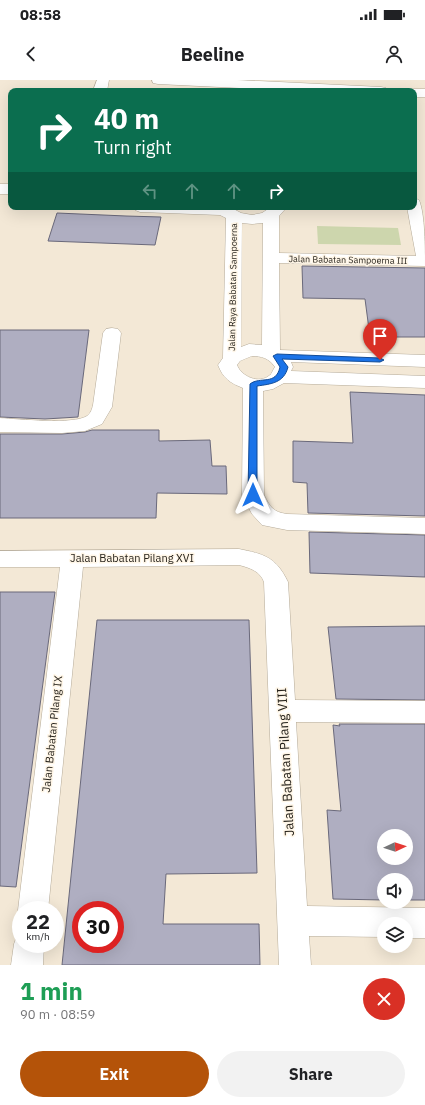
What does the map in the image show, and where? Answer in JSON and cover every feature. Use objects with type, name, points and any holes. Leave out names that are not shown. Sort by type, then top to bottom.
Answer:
[{"type":"street","points":[[158,80],[230,87],[277,88]]},
{"type":"street","name":"Jalan Raya Babatan Sampoerna","points":[[205,210],[227,211],[232,358]]},
{"type":"street","points":[[415,210],[425,261]]},
{"type":"street","points":[[227,211],[253,219],[275,211],[271,258],[274,355],[284,367],[279,377],[272,382],[254,384],[237,380],[231,375],[228,369],[228,364],[236,355],[249,350],[264,351],[274,355],[425,361]]},
{"type":"street","name":"Jalan Babatan Sampoerna III","points":[[271,258],[425,261]]},
{"type":"street","points":[[0,425],[68,426],[85,424],[94,420],[102,412],[112,333]]},
{"type":"street","points":[[279,377],[425,382]]},
{"type":"street","points":[[254,384],[253,495],[260,509],[270,519],[287,522],[322,524],[425,526]]},
{"type":"street","name":"Jalan Babatan Pilang XVI","points":[[0,559],[239,557],[263,565]]},
{"type":"street","name":"Jalan Babatan Pilang IX","points":[[34,901],[72,559]]},
{"type":"street","name":"Jalan Babatan Pilang VIII","points":[[263,565],[272,571],[276,582],[295,965]]},
{"type":"street","points":[[282,712],[425,712]]},
{"type":"street","points":[[293,921],[425,923]]},
{"type":"street","points":[[27,965],[28,953]]},
{"type":"green space","points":[[317,226],[398,228],[401,245],[318,244]]},
{"type":"building","points":[[57,213],[161,217],[155,245],[48,241]]},
{"type":"building","points":[[302,266],[425,268],[425,337],[370,337],[365,299],[303,298]]},
{"type":"building","points":[[0,330],[89,330],[78,417],[45,419],[0,417]]},
{"type":"building","points":[[350,392],[425,395],[425,516],[308,513],[307,483],[293,482],[293,441],[353,443]]},
{"type":"building","points":[[92,430],[159,430],[159,441],[210,440],[212,466],[226,466],[227,494],[157,493],[156,518],[0,518],[0,434],[62,434]]},
{"type":"building","points":[[309,532],[425,535],[425,577],[310,573]]},
{"type":"building","points":[[0,592],[55,592],[16,887],[0,886]]},
{"type":"building","points":[[97,620],[249,620],[257,873],[166,874],[163,924],[259,924],[260,965],[62,965]]},
{"type":"building","points":[[425,626],[425,700],[336,699],[328,627]]},
{"type":"building","points":[[425,724],[425,900],[413,900],[413,873],[377,873],[377,900],[333,899],[327,810],[341,811],[333,725]]},
{"type":"route","points":[[253,495],[252,468],[254,384],[272,382],[279,377],[284,367],[277,356],[380,360]]}]
